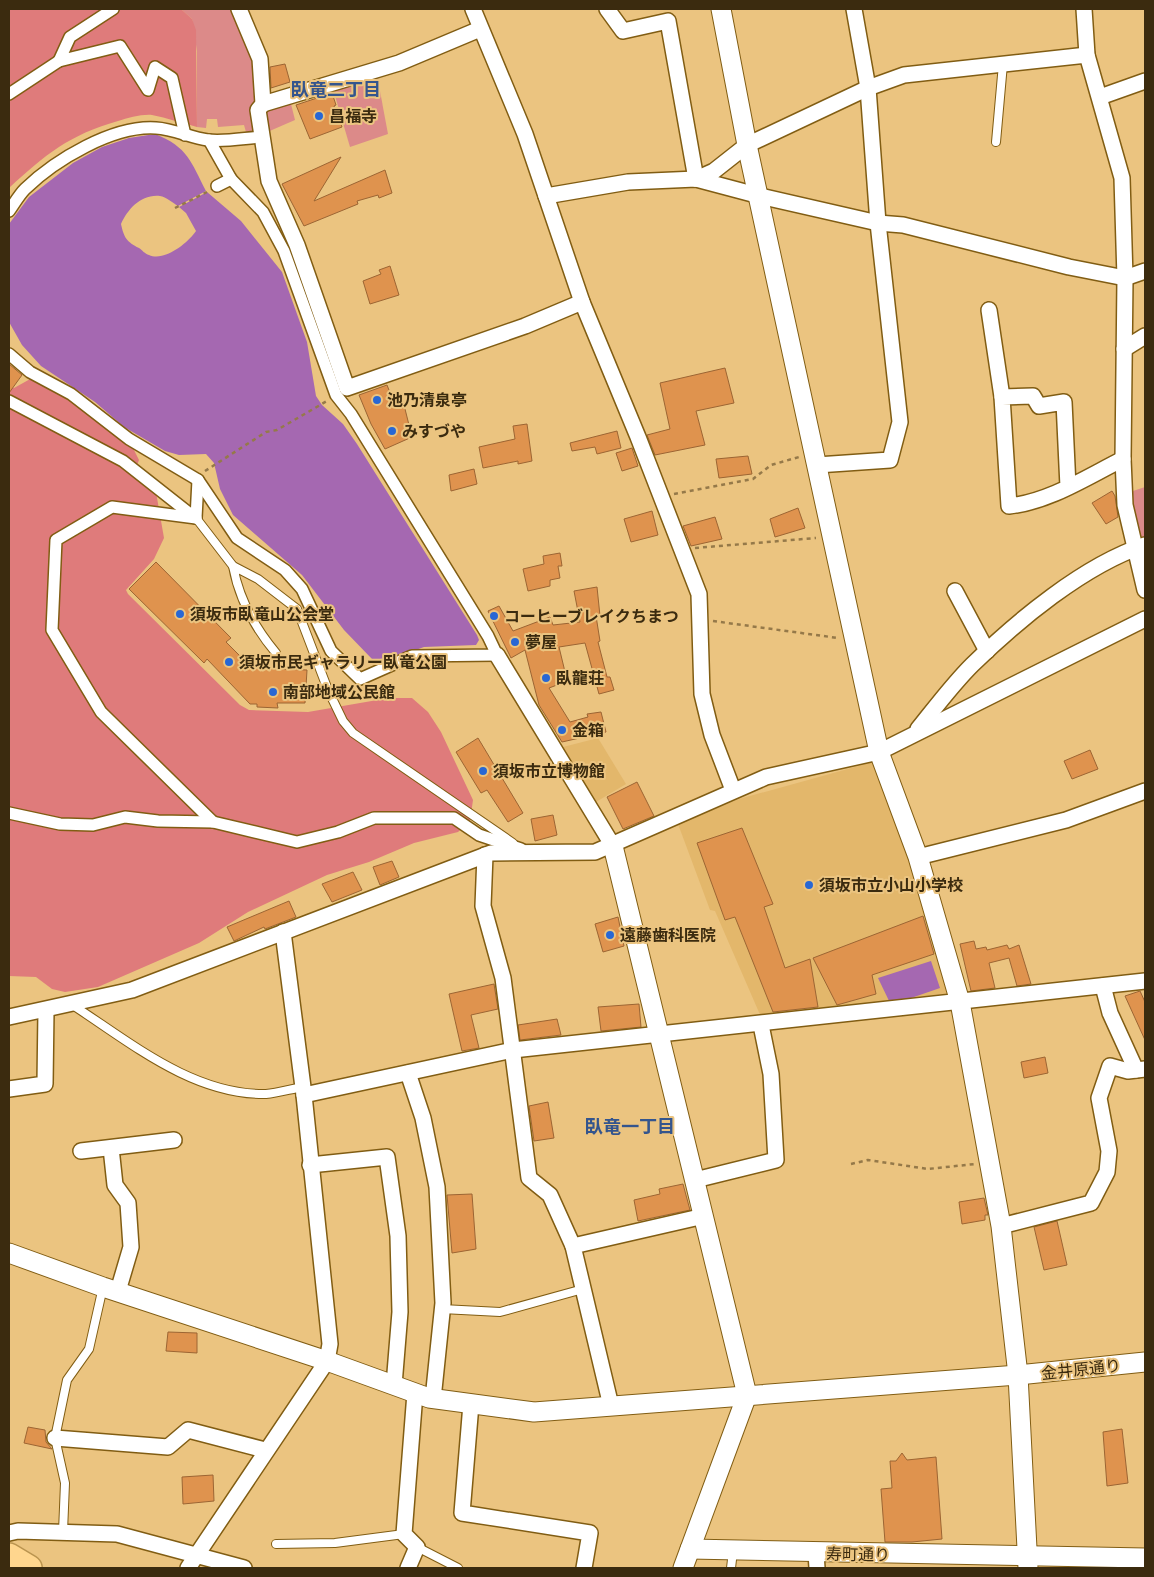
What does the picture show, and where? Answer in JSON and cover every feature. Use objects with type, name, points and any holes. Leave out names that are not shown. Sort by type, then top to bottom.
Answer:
[{"type":"highway","points":[[9,1556],[29,1568]]},
{"type":"street","points":[[59,61],[70,37],[113,9]]},
{"type":"street","points":[[239,9],[260,59],[262,104],[258,110],[269,181],[297,245],[347,388],[525,326],[582,302]]},
{"type":"street","points":[[473,9],[525,134],[582,302],[683,549],[699,594],[702,694],[712,735],[733,790]]},
{"type":"street","points":[[607,9],[623,32],[668,22],[696,179]]},
{"type":"street","points":[[721,9],[748,145],[879,752],[918,857],[960,1002],[991,1162],[1001,1226],[1018,1375],[1027,1563]]},
{"type":"street","points":[[816,459],[890,460],[900,422],[878,223],[868,88],[854,9]]},
{"type":"street","points":[[1084,9],[1087,55],[1122,178],[1126,278],[1123,459],[1125,505],[1140,546],[1145,590]]},
{"type":"street","points":[[262,104],[399,62],[480,29]]},
{"type":"street","points":[[9,94],[59,61],[120,46],[148,90],[155,67],[172,78],[185,135]]},
{"type":"street","points":[[696,179],[714,171],[748,145],[868,88],[904,75],[1087,55]]},
{"type":"street","points":[[1100,97],[1145,81]]},
{"type":"street","points":[[9,211],[24,190],[56,164],[87,146],[136,130],[157,128],[209,140],[262,137]]},
{"type":"street","points":[[209,140],[232,179],[263,212],[284,251],[336,395],[351,414],[436,552],[613,846],[747,1396],[683,1568]]},
{"type":"street","points":[[217,186],[232,179]]},
{"type":"street","points":[[546,196],[628,182],[696,179],[878,223],[903,225],[1070,267],[1126,278],[1145,272]]},
{"type":"street","points":[[989,310],[1002,397],[1009,506],[1030,504],[1123,459]]},
{"type":"street","points":[[1124,349],[1145,336]]},
{"type":"street","points":[[9,354],[30,372],[71,394],[128,439],[198,480],[237,538],[284,570],[302,589],[331,651],[360,679],[412,656],[497,655]]},
{"type":"street","points":[[1002,397],[1033,396],[1039,406],[1064,402],[1068,486]]},
{"type":"street","points":[[9,401],[123,461],[196,518]]},
{"type":"street","points":[[196,518],[198,480]]},
{"type":"street","points":[[196,518],[112,508],[56,540],[52,630],[102,712],[212,822]]},
{"type":"street","points":[[914,734],[970,666],[1024,618],[1089,572],[1140,546]]},
{"type":"street","points":[[955,591],[987,651]]},
{"type":"street","points":[[9,1017],[132,990],[491,853],[524,851],[595,852],[613,846],[733,790],[766,777],[879,752],[1145,619]]},
{"type":"street","points":[[918,857],[1066,820],[1145,790]]},
{"type":"street","points":[[9,813],[60,824],[93,825],[125,817],[158,821],[212,822],[297,842],[338,832],[374,818],[454,818],[479,836],[524,851]]},
{"type":"street","points":[[485,855],[484,906],[502,978],[529,1178],[550,1195],[572,1246],[611,1406]]},
{"type":"street","points":[[192,1562],[265,1450],[327,1360],[330,1344],[310,1165],[304,1091],[283,932]]},
{"type":"street","points":[[304,1091],[408,1073],[513,1050],[659,1036],[1145,981]]},
{"type":"street","points":[[1001,1226],[1091,1203],[1107,1172],[1109,1151],[1099,1098],[1110,1066],[1128,1071],[1141,1070],[1110,1013],[1104,986]]},
{"type":"street","points":[[9,1089],[45,1084],[46,1010]]},
{"type":"street","points":[[695,1180],[776,1160],[771,1074],[761,1024]]},
{"type":"street","points":[[408,1073],[423,1118],[437,1187],[442,1309],[433,1399]]},
{"type":"street","points":[[81,1151],[174,1140]]},
{"type":"street","points":[[110,1289],[131,1247],[128,1203],[115,1185],[111,1148]]},
{"type":"street","points":[[310,1165],[387,1157],[398,1236],[400,1312],[394,1385]]},
{"type":"street","points":[[572,1246],[704,1216]]},
{"type":"street","name":"金井原通り","points":[[9,1253],[110,1289],[327,1360],[433,1399],[534,1412],[1018,1375],[1145,1362]]},
{"type":"street","points":[[408,1568],[417,1547],[404,1534],[415,1393]]},
{"type":"street","points":[[471,1404],[462,1513],[590,1533],[584,1568]]},
{"type":"street","points":[[55,1438],[168,1447],[188,1430],[265,1450]]},
{"type":"street","points":[[9,1533],[18,1531],[116,1534],[192,1562],[244,1568]]},
{"type":"street","name":"寿町通り","points":[[690,1549],[732,1559],[816,1561],[1027,1563],[1145,1558]]},
{"type":"lane","points":[[996,142],[1003,64]]},
{"type":"lane","points":[[196,518],[233,566],[258,579],[297,609],[328,690],[343,721],[353,733],[524,851]]},
{"type":"lane","points":[[233,566],[237,588],[259,633],[276,653]]},
{"type":"lane","points":[[71,1004],[184,1076],[244,1093],[268,1094],[304,1091]]},
{"type":"lane","points":[[63,1532],[65,1482],[55,1438],[67,1380],[89,1349],[110,1289]]},
{"type":"lane","points":[[442,1309],[500,1312],[583,1289]]},
{"type":"lane","points":[[276,1544],[335,1543],[404,1534]]},
{"type":"lane","points":[[417,1547],[458,1568]]},
{"type":"path","points":[[175,208],[217,186]]},
{"type":"path","points":[[207,468],[266,432],[276,430],[325,403]]},
{"type":"path","points":[[661,496],[753,479],[771,465],[816,459]]},
{"type":"path","points":[[683,549],[833,537]]},
{"type":"path","points":[[700,619],[855,640]]},
{"type":"path","points":[[851,1164],[868,1160],[928,1169],[991,1162]]},
{"type":"shaded area","points":[[9,9],[181,9],[192,19],[196,30],[197,127],[148,115],[101,127],[72,139],[59,147],[9,188]]},
{"type":"shaded area","points":[[181,9],[234,9],[257,60],[255,130],[246,132],[244,125],[218,127],[217,119],[207,119],[206,128],[197,127],[197,51],[192,19]]},
{"type":"shaded area","points":[[377,75],[388,134],[350,147],[333,89]]},
{"type":"shaded area","points":[[290,100],[295,120],[265,133],[262,109]]},
{"type":"shaded area","points":[[155,134],[175,144],[182,150],[192,164],[206,191],[178,206],[160,196],[147,197],[141,200],[131,208],[121,224],[123,233],[132,244],[146,254],[162,256],[168,254],[182,246],[196,231],[186,213],[179,207],[207,192],[241,221],[282,272],[307,342],[316,396],[322,405],[343,424],[357,444],[477,635],[479,640],[476,645],[424,647],[382,662],[372,659],[344,630],[302,575],[233,515],[220,489],[214,463],[206,454],[179,455],[165,451],[124,427],[95,402],[41,366],[22,345],[9,322],[9,224],[29,197],[73,163],[102,147],[129,138]]},
{"type":"shaded area","points":[[32,378],[69,399],[133,448],[139,460],[135,470],[156,492],[164,538],[154,559],[126,590],[128,594],[240,705],[249,710],[308,712],[389,698],[412,698],[428,712],[441,732],[473,800],[470,821],[458,832],[414,843],[369,862],[327,875],[248,912],[199,943],[98,987],[65,992],[52,989],[36,977],[9,976],[9,385],[14,388]]},
{"type":"shaded area","points":[[1145,487],[1145,540],[1139,542],[1130,492]]},
{"type":"shaded area","points":[[598,738],[626,784],[596,802],[563,747]]},
{"type":"shaded area","name":"須坂市立小山小学校","points":[[873,762],[909,861],[949,993],[761,1017],[715,911],[710,910],[678,824],[739,799]]},
{"type":"shaded area","points":[[931,961],[940,988],[891,1005],[878,978]]},
{"type":"building","points":[[285,64],[290,82],[271,88],[270,67]]},
{"type":"building","name":"昌福寺","points":[[332,93],[336,105],[334,106],[342,127],[310,139],[296,105]]},
{"type":"building","points":[[341,157],[314,201],[385,170],[392,193],[379,198],[378,195],[357,201],[358,204],[304,226],[282,184]]},
{"type":"building","points":[[390,266],[399,295],[370,304],[363,281],[381,274],[379,270]]},
{"type":"building","points":[[9,364],[22,375],[9,393]]},
{"type":"building","points":[[725,368],[734,403],[696,411],[705,445],[655,455],[647,435],[670,429],[660,383]]},
{"type":"building","points":[[387,385],[396,408],[404,405],[412,437],[385,449],[371,424],[359,395]]},
{"type":"building","points":[[527,424],[532,461],[518,464],[518,461],[483,468],[479,447],[515,439],[513,426]]},
{"type":"building","points":[[617,431],[621,448],[597,454],[595,447],[572,451],[570,443]]},
{"type":"building","points":[[632,448],[638,466],[622,471],[616,453]]},
{"type":"building","points":[[748,456],[752,474],[719,478],[716,459]]},
{"type":"building","points":[[474,469],[477,484],[451,491],[449,475]]},
{"type":"building","points":[[1112,491],[1115,496],[1118,517],[1106,524],[1092,503]]},
{"type":"building","points":[[798,508],[805,528],[775,537],[770,519]]},
{"type":"building","points":[[652,511],[658,535],[631,542],[624,519]]},
{"type":"building","points":[[715,517],[722,539],[691,546],[683,526]]},
{"type":"building","points":[[560,553],[562,566],[558,566],[560,578],[550,580],[550,586],[528,591],[523,569],[544,564],[543,556]]},
{"type":"building","points":[[156,562],[231,638],[226,642],[252,668],[307,670],[305,703],[277,703],[278,708],[257,707],[257,704],[250,704],[207,659],[204,663],[129,589]]},
{"type":"building","points":[[597,587],[600,616],[596,616],[600,641],[598,642],[607,677],[610,677],[614,690],[599,694],[585,643],[559,647],[566,676],[556,680],[557,685],[549,688],[570,722],[588,717],[587,714],[601,712],[606,732],[562,742],[539,705],[525,650],[511,658],[488,611],[499,606],[513,631],[550,617],[553,625],[580,622],[574,591]]},
{"type":"building","name":"須坂市立博物館","points":[[478,738],[523,813],[508,822],[487,790],[481,793],[456,752]]},
{"type":"building","points":[[1090,750],[1098,769],[1072,779],[1064,761]]},
{"type":"building","points":[[637,782],[654,816],[623,829],[607,797]]},
{"type":"building","points":[[553,815],[557,835],[535,841],[531,819]]},
{"type":"building","points":[[742,828],[773,904],[764,907],[785,968],[810,959],[818,1007],[773,1012],[735,917],[725,920],[697,843]]},
{"type":"building","points":[[392,861],[399,877],[380,885],[373,867]]},
{"type":"building","points":[[353,872],[362,890],[332,902],[322,884]]},
{"type":"building","points":[[289,901],[296,917],[265,929],[264,927],[234,941],[227,927]]},
{"type":"building","points":[[923,916],[934,954],[872,975],[876,994],[837,1005],[813,958]]},
{"type":"building","name":"遠藤歯科医院","points":[[618,917],[624,946],[603,952],[595,924]]},
{"type":"building","points":[[974,941],[976,949],[986,947],[987,950],[1007,945],[1009,949],[1019,945],[1031,984],[1017,986],[1009,958],[989,963],[995,988],[971,991],[960,944]]},
{"type":"building","points":[[494,984],[498,1009],[471,1015],[479,1048],[462,1051],[449,994]]},
{"type":"building","points":[[1140,991],[1145,1002],[1145,1040],[1125,996]]},
{"type":"building","points":[[639,1004],[641,1027],[601,1031],[598,1007]]},
{"type":"building","points":[[557,1019],[561,1035],[520,1040],[518,1025]]},
{"type":"building","points":[[1045,1057],[1048,1073],[1024,1078],[1021,1062]]},
{"type":"building","points":[[548,1102],[554,1138],[534,1141],[529,1106]]},
{"type":"building","points":[[683,1184],[690,1210],[638,1221],[634,1200],[660,1194],[659,1189]]},
{"type":"building","points":[[472,1194],[476,1249],[452,1253],[447,1195]]},
{"type":"building","points":[[984,1198],[988,1215],[985,1215],[985,1220],[962,1224],[959,1202]]},
{"type":"building","points":[[1057,1221],[1067,1265],[1044,1270],[1034,1227]]},
{"type":"building","points":[[168,1332],[197,1333],[197,1353],[166,1351]]},
{"type":"building","points":[[28,1427],[45,1430],[46,1442],[52,1449],[24,1443]]},
{"type":"building","points":[[1122,1429],[1128,1483],[1107,1486],[1103,1432]]},
{"type":"building","points":[[902,1453],[907,1460],[936,1457],[942,1539],[885,1542],[881,1489],[892,1488],[890,1461],[896,1461]]},
{"type":"building","points":[[213,1475],[214,1501],[183,1504],[182,1477]]},
{"type":"place","name":"昌福寺","points":[[319,116]]},
{"type":"place","name":"池乃清泉亭","points":[[377,400]]},
{"type":"place","name":"みすづや","points":[[392,431]]},
{"type":"place","name":"須坂市臥竜山公会堂","points":[[180,614]]},
{"type":"place","name":"コーヒーブレイクちまつ","points":[[494,616]]},
{"type":"place","name":"夢屋","points":[[515,642]]},
{"type":"place","name":"須坂市民ギャラリー臥竜公園","points":[[229,662]]},
{"type":"place","name":"臥龍荘","points":[[546,678]]},
{"type":"place","name":"南部地域公民館","points":[[273,692]]},
{"type":"place","name":"金箱","points":[[562,730]]},
{"type":"place","name":"須坂市立博物館","points":[[483,771]]},
{"type":"place","name":"須坂市立小山小学校","points":[[809,885]]},
{"type":"place","name":"遠藤歯科医院","points":[[610,935]]},
{"type":"district","name":"臥竜二丁目","points":[[336,90]]},
{"type":"district","name":"臥竜一丁目","points":[[630,1127]]}]
